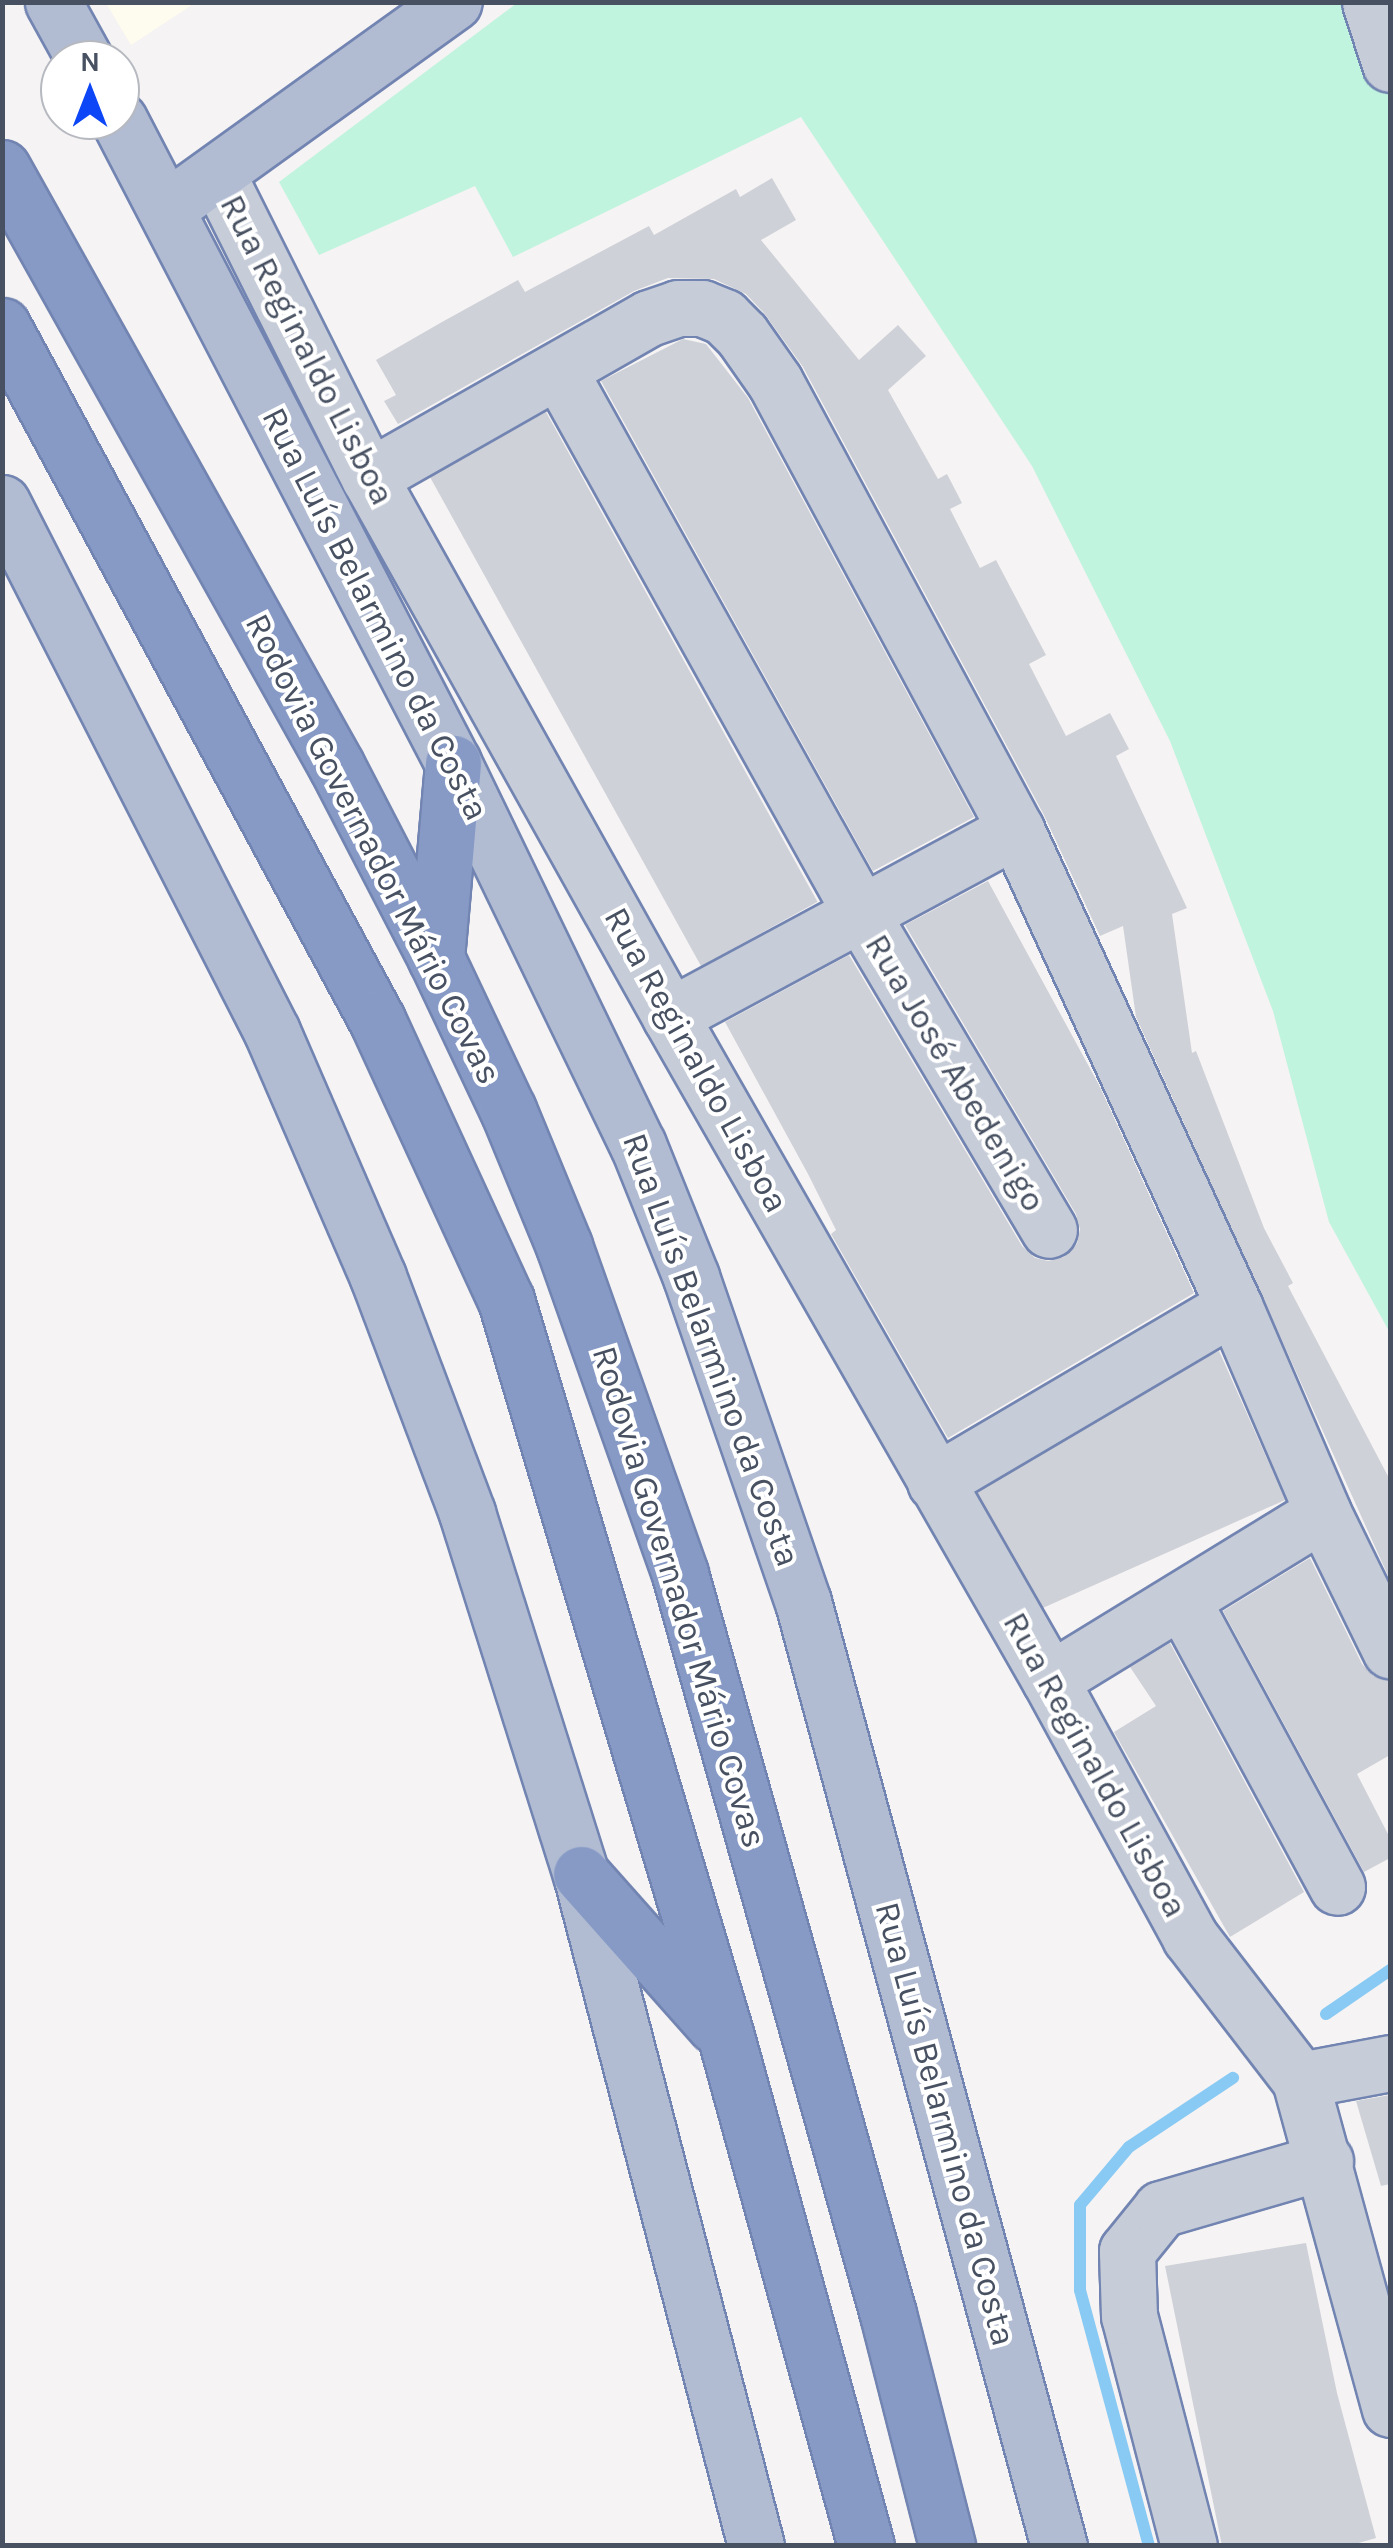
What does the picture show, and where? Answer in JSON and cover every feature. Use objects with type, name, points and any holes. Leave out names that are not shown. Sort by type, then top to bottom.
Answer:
[{"type":"highway","name":"Rodovia Governador Mário Covas","points":[[2,168],[327,750],[436,958],[564,1246],[680,1574],[858,2205],[948,2546]]},
{"type":"highway","points":[[2,326],[376,1020],[506,1300],[726,2037],[866,2546]]},
{"type":"highway","points":[[436,958],[453,763]]},
{"type":"highway","points":[[582,1874],[726,2037]]},
{"type":"main road","points":[[52,2],[74,40]]},
{"type":"main road","points":[[167,208],[454,2]]},
{"type":"main road","name":"Rua Luís Belarmino da Costa","points":[[131,140],[453,763],[638,1145],[723,1364],[803,1602],[1059,2546]]},
{"type":"main road","points":[[10,531],[272,1032],[378,1277],[467,1513],[582,1874],[756,2546]]},
{"type":"street","points":[[1370,2],[1390,64]]},
{"type":"street","name":"Rua Reginaldo Lisboa","points":[[217,174],[369,477],[670,1016],[1050,1680],[1190,1937],[1300,2080]]},
{"type":"street","points":[[369,477],[650,318],[678,308],[702,308],[724,317],[775,382],[1016,830],[1390,1650]]},
{"type":"street","name":"Rua José Abedenigo","points":[[559,371],[862,915],[1049,1230]]},
{"type":"street","points":[[670,1016],[1016,830]]},
{"type":"street","points":[[935,1482],[1234,1306]]},
{"type":"street","points":[[1050,1680],[1324,1512]]},
{"type":"street","points":[[1182,1600],[1337,1887]]},
{"type":"street","points":[[1390,2063],[1300,2080],[1390,2408]]},
{"type":"street","points":[[1189,2546],[1130,2316],[1125,2280],[1127,2251],[1161,2208],[1325,2161]]},
{"type":"shaded area","points":[[106,3],[195,3],[139,40],[128,40]]},
{"type":"green space","points":[[517,3],[1390,3],[1390,1333],[1329,1222],[1273,1011],[1170,741],[1032,466],[801,117],[513,257],[475,186],[319,255],[279,182]]},
{"type":"building","points":[[772,178],[796,220],[761,240],[859,360],[898,325],[926,356],[888,390],[938,479],[947,474],[962,503],[950,509],[980,568],[996,560],[1046,655],[1029,664],[1066,736],[1110,713],[1129,749],[1116,756],[1187,908],[1172,914],[1192,1053],[1196,1051],[1264,1228],[1293,1283],[1288,1286],[1390,1480],[1390,1580],[1136,1017],[1123,926],[1100,936],[1044,815],[803,367],[764,313],[746,294],[714,279],[668,278],[634,291],[398,424],[384,401],[396,395],[376,360],[442,322],[518,280],[525,292],[649,226],[654,235],[736,189],[740,197]]},
{"type":"building","points":[[683,339],[706,344],[748,398],[974,817],[873,871],[601,381]]},
{"type":"building","points":[[546,412],[817,902],[701,966],[430,476]]},
{"type":"building","points":[[988,881],[1099,1085],[1194,1293],[948,1438],[831,1234],[836,1230],[808,1174],[725,1022],[849,955],[1022,1246],[1035,1258],[1048,1261],[1064,1257],[1077,1244],[1080,1229],[1076,1214],[905,925]]},
{"type":"building","points":[[1219,1351],[1285,1500],[1030,1613],[964,1464]]},
{"type":"building","points":[[1310,1558],[1362,1664],[1373,1676],[1390,1681],[1390,1755],[1357,1774],[1390,1838],[1390,1858],[1364,1872],[1223,1611]]},
{"type":"building","points":[[1170,1643],[1304,1892],[1230,1937],[1114,1732],[1156,1706],[1130,1667]]},
{"type":"building","points":[[1390,2095],[1390,2184],[1381,2186],[1356,2101]]},
{"type":"building","points":[[1306,2243],[1337,2393],[1376,2538],[1348,2546],[1222,2546],[1165,2266]]},
{"type":"waterway","points":[[1326,2014],[1390,1970]]},
{"type":"waterway","points":[[1149,2546],[1080,2290],[1080,2205],[1129,2147],[1233,2078]]}]
